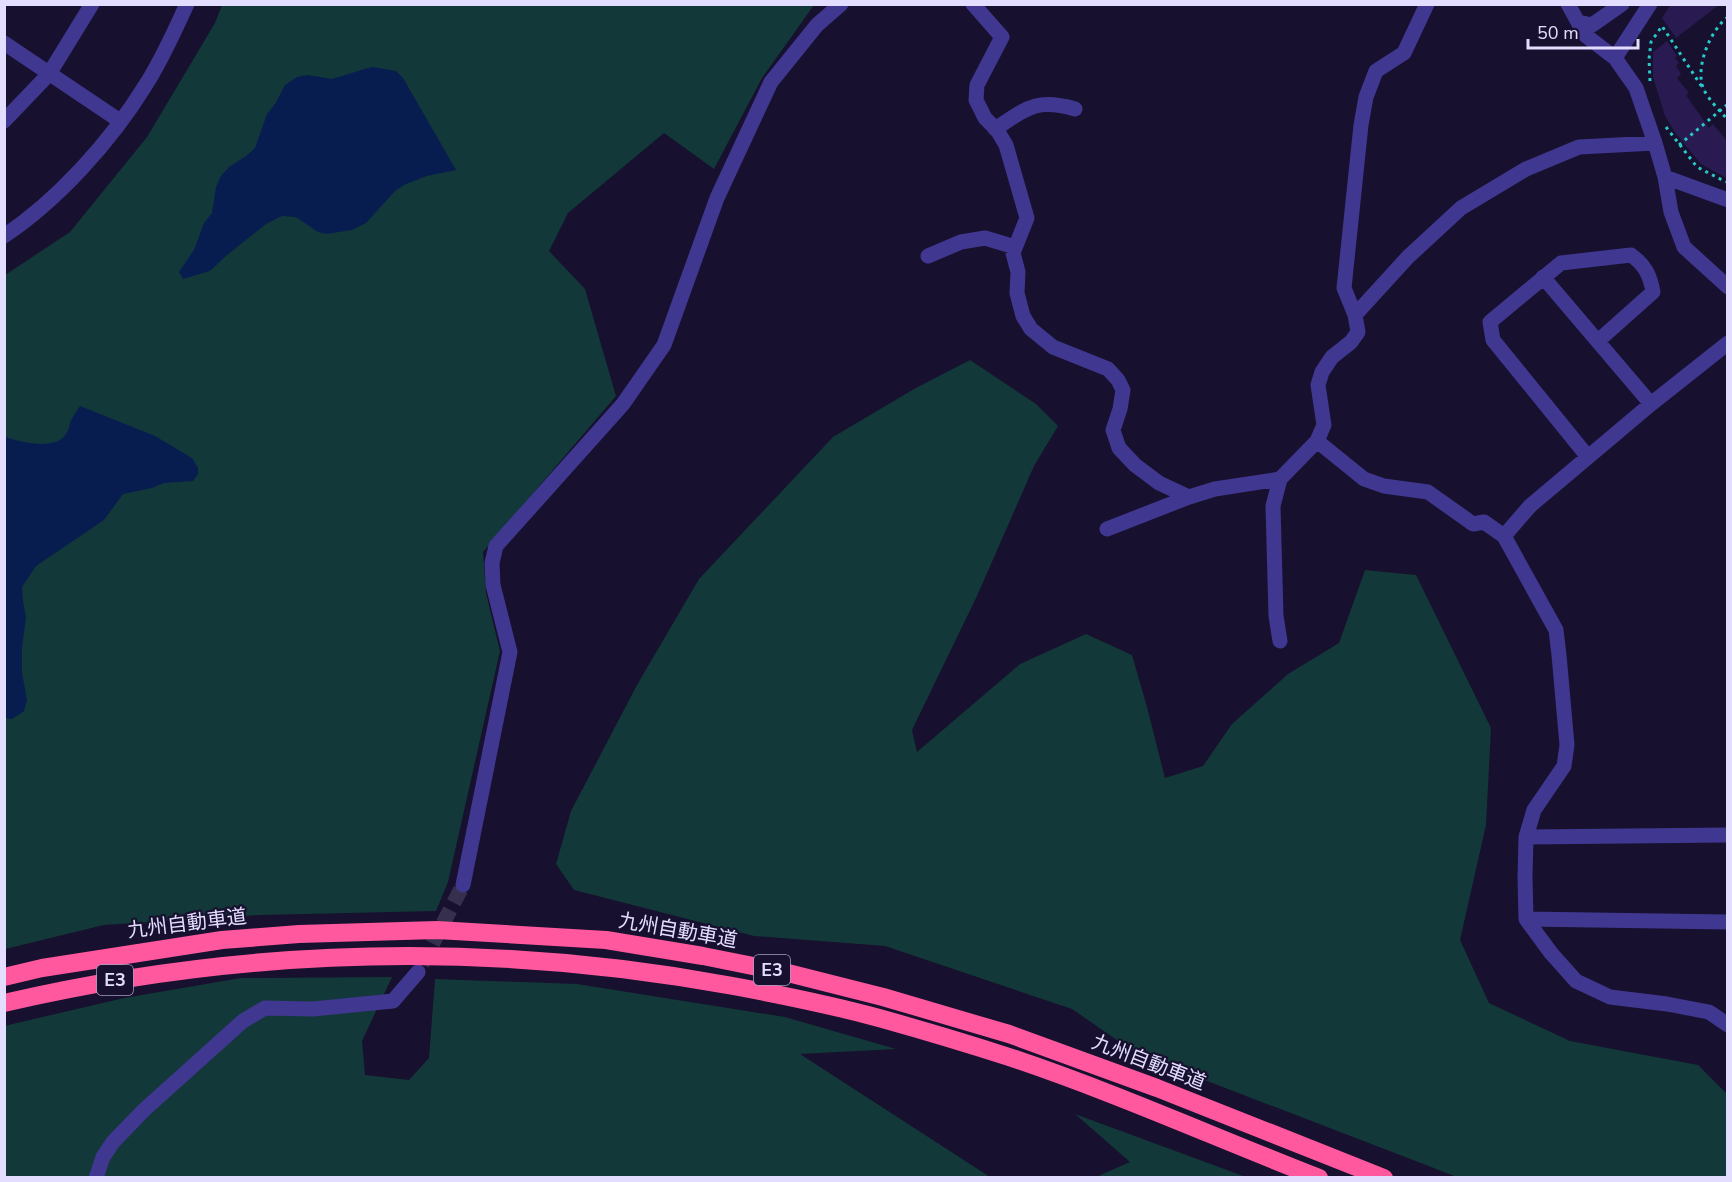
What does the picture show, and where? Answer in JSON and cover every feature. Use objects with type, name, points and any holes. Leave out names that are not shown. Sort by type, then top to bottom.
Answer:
[{"type":"highway","name":"九州自動車道","points":[[4,977],[42,968],[222,939],[300,934],[437,930],[606,940],[703,956],[788,974],[883,997],[1009,1034],[1157,1088],[1384,1178]]},
{"type":"highway","name":"E3","points":[[4,1003],[117,980],[304,958],[383,955],[491,958],[603,966],[783,995],[876,1017],[1010,1058],[1152,1111],[1319,1178]]},
{"type":"street","points":[[4,121],[49,74],[92,4]]},
{"type":"street","points":[[4,236],[52,198],[87,163],[145,87],[187,4]]},
{"type":"street","points":[[463,885],[510,652],[493,585],[492,564],[496,546],[623,405],[664,345],[717,198],[771,82],[818,25],[841,4]]},
{"type":"street","points":[[973,4],[1002,38],[977,85],[976,100],[985,118],[1006,145],[1027,218],[1013,254],[1018,272],[1017,293],[1023,316],[1031,329],[1053,347],[1108,369],[1123,390],[1113,430],[1119,448],[1135,465],[1159,483],[1189,497]]},
{"type":"street","points":[[1280,641],[1276,616],[1273,506],[1280,479],[1317,441],[1324,425],[1318,385],[1322,372],[1332,357],[1351,342],[1358,332],[1355,315],[1344,288],[1366,97],[1376,71],[1404,53],[1427,4]]},
{"type":"street","points":[[1568,4],[1585,35],[1615,58],[1636,88],[1665,177],[1671,212],[1684,247],[1728,288]]},
{"type":"street","points":[[1578,22],[1592,25],[1623,4]]},
{"type":"street","points":[[1615,58],[1650,4]]},
{"type":"street","points":[[4,43],[120,121]]},
{"type":"street","points":[[995,129],[1030,106],[1057,104],[1075,109]]},
{"type":"street","points":[[1355,315],[1408,257],[1461,208],[1526,169],[1579,147],[1655,143]]},
{"type":"street","points":[[1665,177],[1728,200]]},
{"type":"street","points":[[928,256],[961,242],[986,237],[1015,247]]},
{"type":"street","points":[[1588,457],[1493,340],[1490,322],[1562,263],[1631,255],[1640,261],[1650,277],[1653,292],[1598,341]]},
{"type":"street","points":[[1544,277],[1651,404]]},
{"type":"street","points":[[1504,536],[1530,506],[1651,404],[1728,343]]},
{"type":"street","points":[[1317,441],[1364,479],[1384,486],[1428,492],[1473,524],[1484,522],[1504,536],[1556,630],[1567,745],[1564,765],[1534,810],[1526,837],[1524,877],[1526,919],[1551,953],[1576,981],[1610,997],[1709,1012],[1728,1025]]},
{"type":"street","points":[[1107,529],[1215,489],[1280,479]]},
{"type":"street","points":[[1526,837],[1728,835]]},
{"type":"street","points":[[1526,919],[1728,922]]},
{"type":"street","points":[[96,1178],[113,1142],[144,1110],[243,1021],[265,1008],[314,1009],[393,1001],[418,972]]},
{"type":"path","points":[[1704,90],[1701,78],[1704,52],[1711,37],[1728,17]]},
{"type":"path","points":[[1651,85],[1649,76],[1651,42],[1662,26],[1704,90],[1728,120]]},
{"type":"path","points":[[1679,145],[1728,104]]},
{"type":"path","points":[[1662,122],[1696,167],[1728,183]]},
{"type":"green space","points":[[222,5],[814,5],[762,78],[714,169],[664,133],[568,213],[549,251],[585,289],[616,396],[483,552],[486,593],[500,651],[448,882],[436,911],[260,915],[104,925],[5,949],[5,275],[70,232],[147,137],[215,23]]},
{"type":"green space","points":[[970,360],[1036,404],[1058,426],[1034,466],[977,596],[912,730],[917,752],[1020,664],[1086,634],[1132,655],[1165,778],[1203,766],[1232,724],[1288,674],[1339,643],[1365,570],[1416,575],[1491,728],[1486,825],[1460,940],[1489,1003],[1570,1041],[1698,1065],[1727,1094],[1727,1177],[1457,1177],[1137,1054],[1072,1009],[885,946],[754,936],[574,890],[556,864],[571,811],[637,685],[699,579],[833,437],[914,389]]},
{"type":"green space","points":[[392,977],[362,1041],[365,1075],[409,1080],[429,1058],[435,979],[577,984],[785,1017],[896,1049],[800,1054],[990,1177],[5,1177],[4,1026],[124,998],[241,978]]},
{"type":"green space","points":[[1075,1114],[1246,1177],[1096,1177],[1130,1162]]},
{"type":"water","points":[[373,67],[396,71],[403,78],[456,170],[427,176],[406,184],[395,191],[366,223],[352,230],[326,234],[318,232],[296,217],[282,216],[266,224],[210,271],[183,279],[179,272],[194,250],[204,223],[212,213],[216,187],[221,176],[229,167],[255,148],[267,114],[285,85],[297,77],[308,75],[332,79]]},
{"type":"water","points":[[80,406],[155,436],[192,458],[198,468],[198,474],[193,481],[164,483],[123,494],[104,520],[36,566],[22,587],[26,618],[22,647],[22,672],[27,700],[24,711],[12,719],[5,718],[5,437],[39,444],[56,442],[67,432]]},
{"type":"building","points":[[1671,4],[1720,4],[1676,38],[1662,18]]},
{"type":"building","points":[[1667,41],[1677,56],[1675,58],[1679,63],[1676,66],[1681,74],[1677,78],[1689,93],[1686,95],[1709,128],[1713,124],[1728,142],[1728,179],[1701,164],[1676,134],[1665,116],[1653,77],[1653,52]]},
{"type":"tunnel","points":[[422,964],[463,885]]}]
